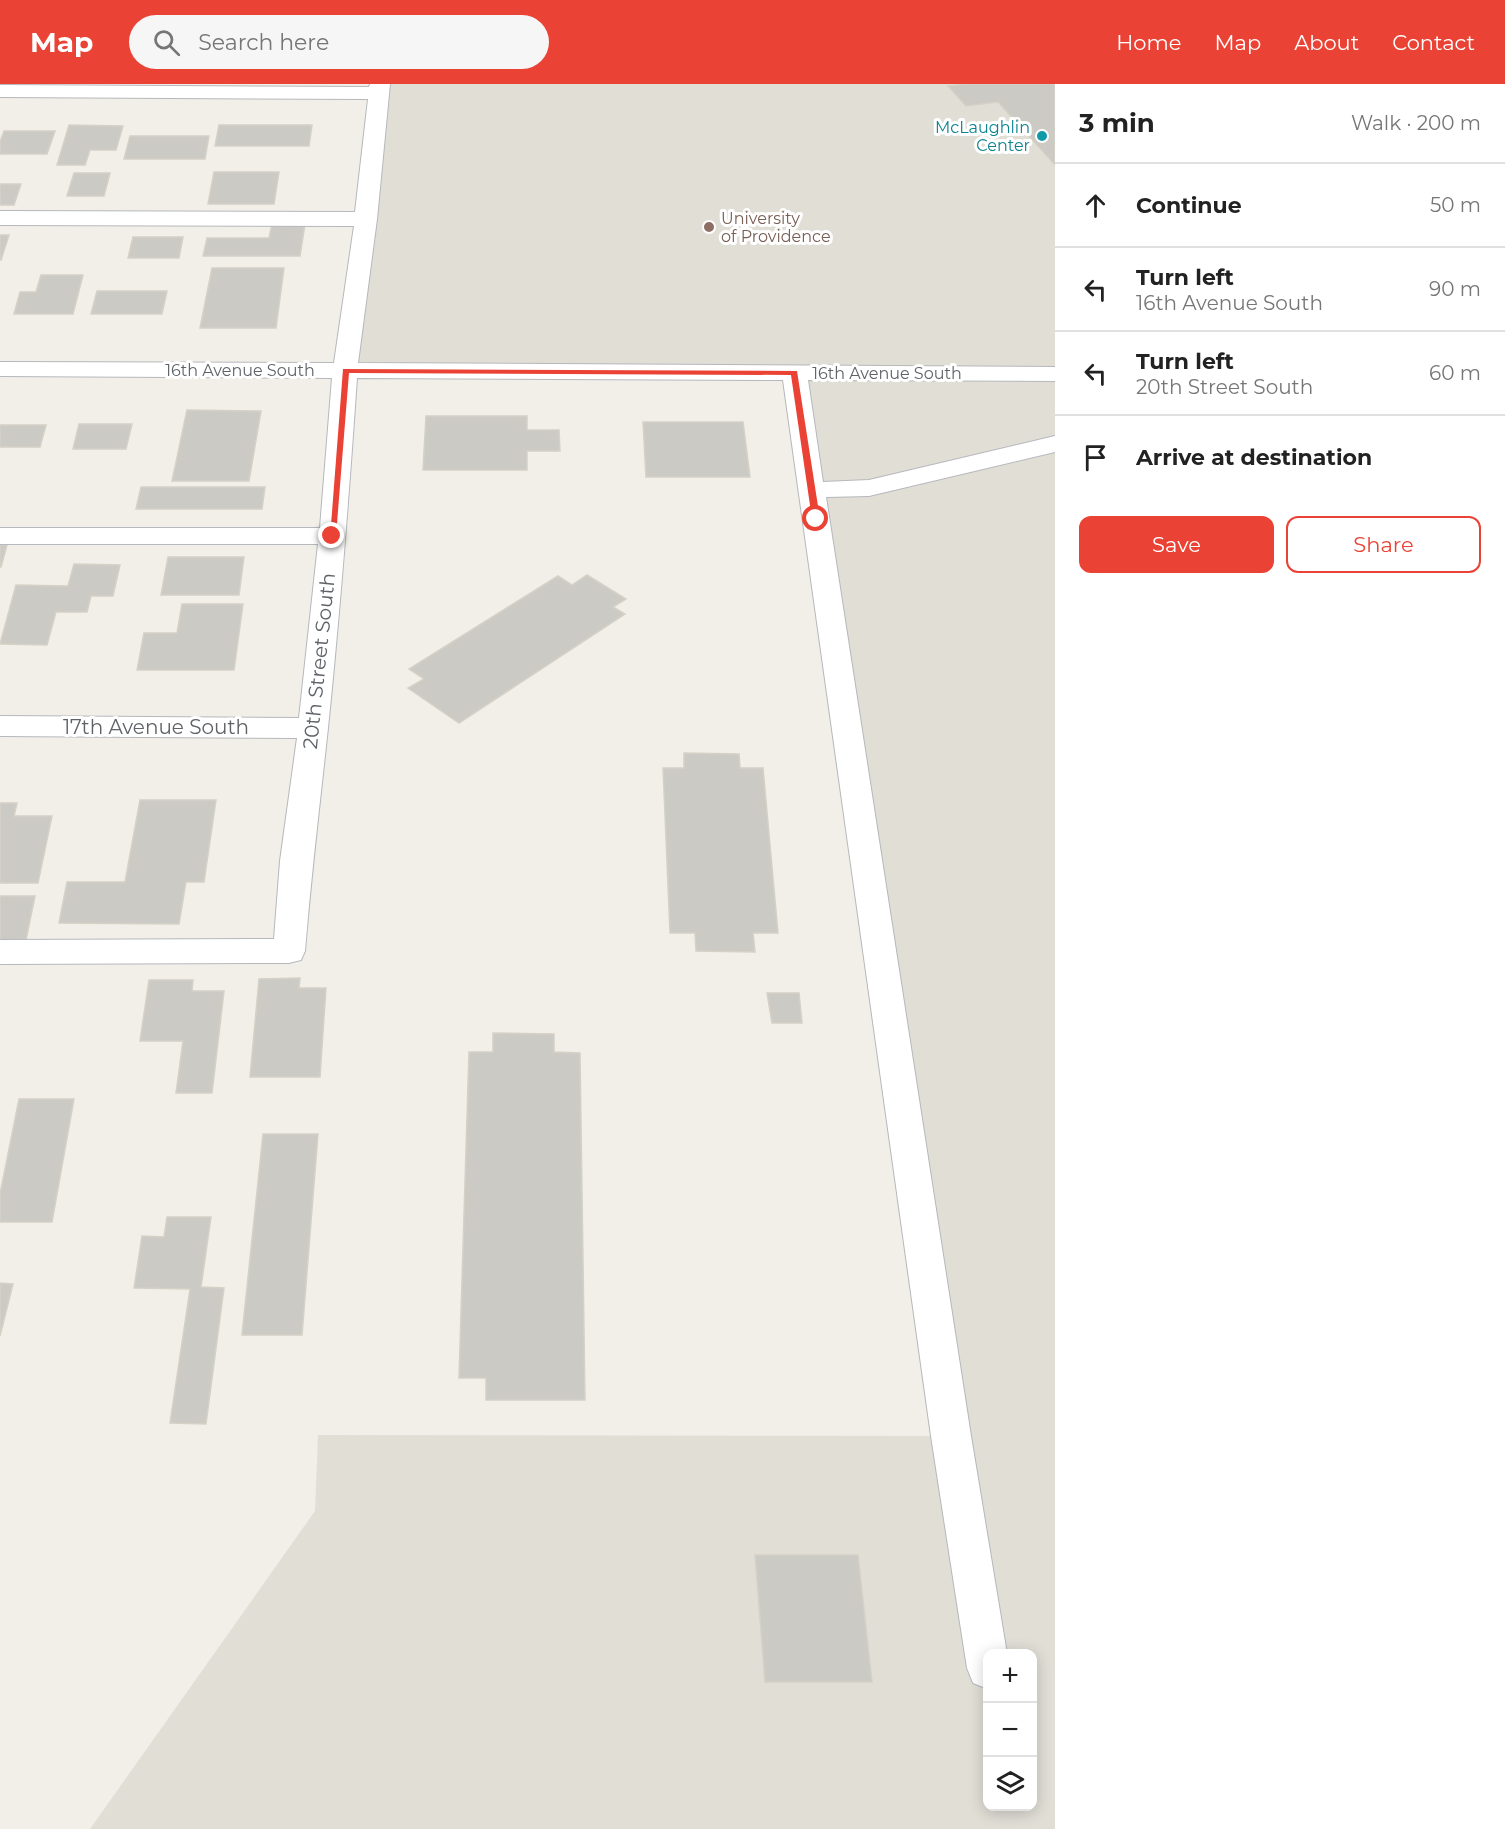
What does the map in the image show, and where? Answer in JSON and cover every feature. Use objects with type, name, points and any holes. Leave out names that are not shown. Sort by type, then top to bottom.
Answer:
[{"type":"street","points":[[0,91],[380,89]]},
{"type":"street","name":"20th Street South","points":[[0,952],[290,951],[296,861],[313,728],[332,536],[345,371],[366,219],[380,89]]},
{"type":"street","points":[[0,218],[366,219]]},
{"type":"street","name":"16th Avenue South","points":[[0,369],[1055,374]]},
{"type":"street","points":[[794,373],[984,1649]]},
{"type":"street","points":[[812,490],[869,488],[1055,444]]},
{"type":"street","points":[[0,536],[332,536]]},
{"type":"street","name":"17th Avenue South","points":[[0,726],[313,728]]},
{"type":"shaded area","points":[[379,84],[1055,84],[1055,1829],[90,1829],[315,1511],[318,1435],[951,1436],[794,373],[345,371]]},
{"type":"building","name":"McLaughlin Center","points":[[1055,84],[1055,165],[998,102],[966,106],[948,86]]},
{"type":"building","points":[[69,125],[123,126],[116,150],[90,150],[85,165],[57,165]]},
{"type":"building","points":[[219,125],[312,125],[309,146],[215,146]]},
{"type":"building","points":[[4,131],[55,131],[47,154],[0,154],[0,142]]},
{"type":"building","points":[[130,136],[209,136],[205,159],[124,159]]},
{"type":"building","points":[[214,172],[279,172],[274,204],[208,204]]},
{"type":"building","points":[[74,173],[110,173],[104,196],[67,196]]},
{"type":"building","points":[[0,184],[21,184],[14,205],[0,205]]},
{"type":"building","points":[[272,224],[305,224],[300,256],[203,256],[207,238],[269,238]]},
{"type":"building","points":[[0,235],[9,235],[1,260],[0,260]]},
{"type":"building","points":[[133,237],[183,237],[179,258],[128,258]]},
{"type":"building","points":[[212,268],[284,268],[276,328],[200,328]]},
{"type":"building","points":[[41,275],[83,275],[73,314],[14,314],[20,292],[36,292]]},
{"type":"building","points":[[97,291],[167,291],[162,314],[91,314]]},
{"type":"building","points":[[187,410],[261,411],[249,481],[172,481]]},
{"type":"building","points":[[426,416],[527,416],[527,430],[559,430],[560,451],[527,451],[527,470],[423,470]]},
{"type":"building","points":[[643,422],[743,422],[750,477],[646,477]]},
{"type":"building","points":[[79,424],[132,424],[126,449],[73,449]]},
{"type":"building","points":[[0,425],[46,425],[40,447],[0,447]]},
{"type":"building","points":[[141,487],[265,487],[262,509],[136,509]]},
{"type":"building","points":[[0,545],[7,545],[1,567],[0,567]]},
{"type":"building","points":[[168,557],[244,557],[239,595],[161,595]]},
{"type":"building","points":[[74,564],[120,565],[113,596],[91,596],[87,612],[56,612],[47,645],[0,644],[16,585],[68,586]]},
{"type":"building","points":[[587,575],[626,599],[613,607],[625,614],[459,723],[408,688],[424,679],[409,669],[558,576],[572,585]]},
{"type":"building","points":[[182,604],[243,604],[234,670],[137,670],[144,633],[177,633]]},
{"type":"building","points":[[684,753],[739,754],[740,768],[763,768],[778,933],[753,933],[755,952],[696,951],[695,933],[670,933],[663,768],[684,768]]},
{"type":"building","points":[[140,800],[216,800],[204,882],[186,882],[179,924],[59,923],[67,882],[125,882]]},
{"type":"building","points":[[0,803],[17,803],[14,816],[52,816],[38,883],[0,883]]},
{"type":"building","points":[[0,896],[35,896],[26,940],[0,940]]},
{"type":"building","points":[[300,978],[299,988],[326,988],[320,1077],[250,1077],[259,979]]},
{"type":"building","points":[[149,980],[193,980],[192,991],[224,991],[212,1093],[176,1093],[183,1041],[140,1041]]},
{"type":"building","points":[[767,993],[799,993],[802,1023],[772,1023]]},
{"type":"building","points":[[493,1033],[554,1034],[554,1052],[580,1053],[585,1400],[486,1400],[486,1378],[459,1378],[469,1052],[493,1052]]},
{"type":"building","points":[[19,1099],[74,1099],[52,1222],[0,1222],[0,1194]]},
{"type":"building","points":[[263,1134],[318,1134],[302,1335],[242,1335]]},
{"type":"building","points":[[167,1217],[211,1217],[201,1287],[224,1288],[206,1424],[170,1423],[190,1289],[134,1288],[142,1236],[164,1237]]},
{"type":"building","points":[[0,1283],[13,1284],[0,1336]]},
{"type":"building","points":[[755,1555],[858,1555],[872,1682],[765,1682]]},
{"type":"place","name":"McLaughlin Center","points":[[1042,136]]},
{"type":"place","name":"University of Providence","points":[[709,227]]},
{"type":"route","points":[[332,536],[345,371],[794,373],[816,519]]}]
